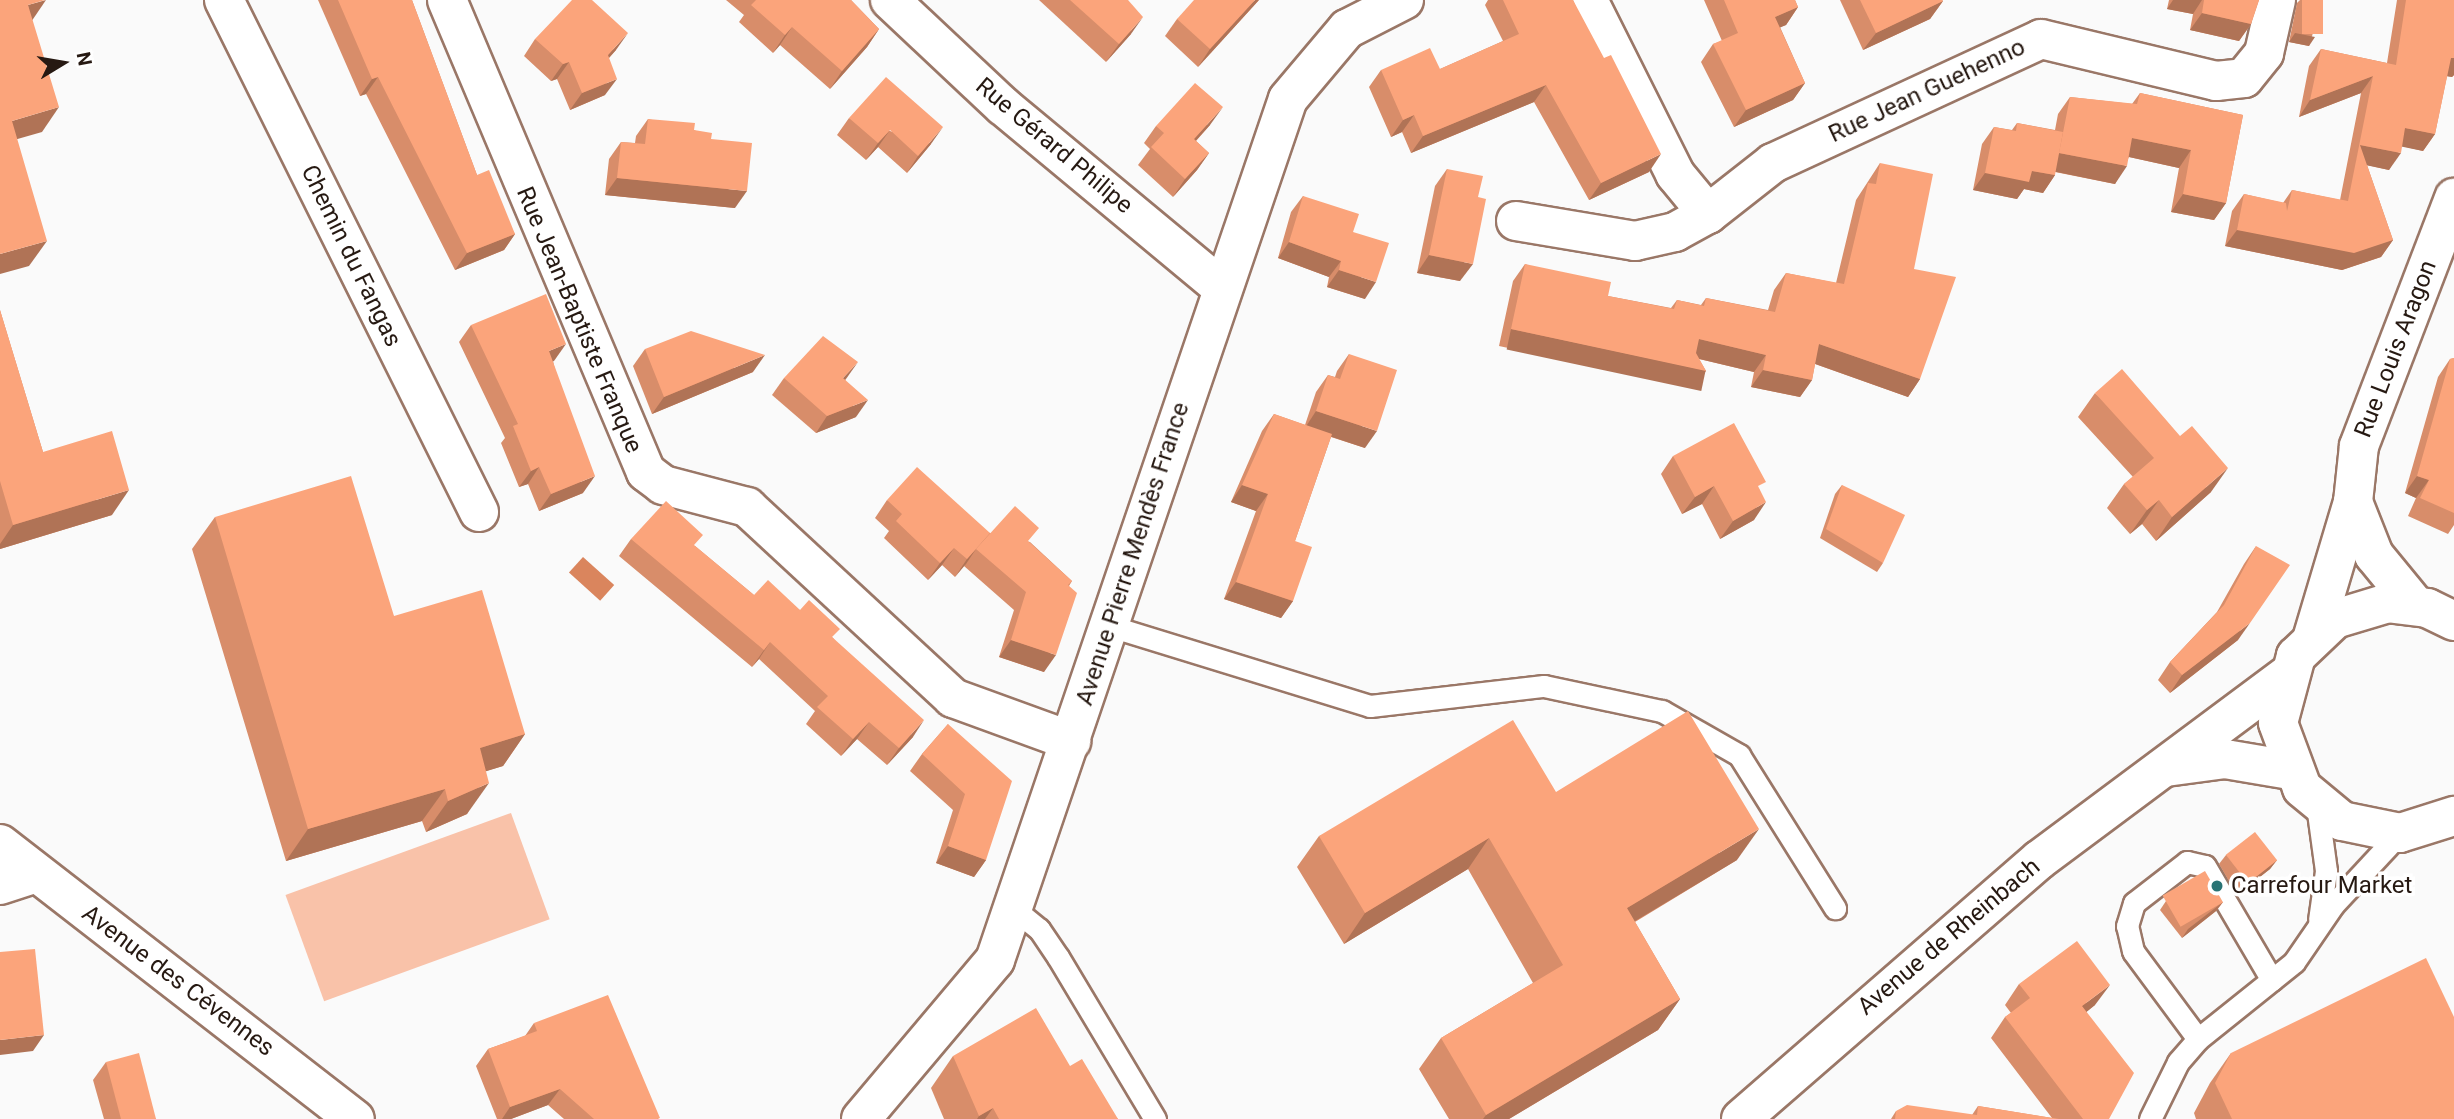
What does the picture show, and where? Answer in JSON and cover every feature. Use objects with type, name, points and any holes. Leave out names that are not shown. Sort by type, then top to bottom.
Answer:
[{"type":"street","name":"Chemin du Fangas","points":[[225,0],[478,512]]},
{"type":"street","name":"Rue Jean-Baptiste Franque","points":[[447,0],[619,420],[646,472],[663,485],[747,508],[953,698],[1071,741]]},
{"type":"street","name":"Rue Gérard Philipe","points":[[890,0],[1003,106],[1222,288]]},
{"type":"street","name":"Avenue Pierre Mendès France","points":[[862,1119],[975,991],[1014,909],[1288,99],[1347,29],[1404,0]]},
{"type":"street","points":[[1588,0],[1675,174],[1708,214]]},
{"type":"street","name":"Rue Jean Guehenno","points":[[1516,221],[1634,241],[1675,232],[1708,214],[1773,163],[2040,38],[2216,81],[2244,78],[2264,53],[2276,0]]},
{"type":"street","name":"Rue Louis Aragon","points":[[2313,636],[2353,502],[2359,446],[2454,198]]},
{"type":"street","name":"Rue Louis Aragon","points":[[2353,502],[2374,555],[2441,612]]},
{"type":"street","points":[[2435,826],[2352,825],[2317,805],[2290,770],[2278,723],[2286,676],[2313,636],[2361,608],[2441,612]]},
{"type":"street","name":"Avenue de Rheinbach","points":[[1741,1119],[2039,860],[2286,676]]},
{"type":"street","name":"Avenue de Rheinbach","points":[[2166,767],[2225,759],[2290,770]]},
{"type":"street","name":"Avenue des Cévennes","points":[[0,844],[355,1119]]},
{"type":"street","points":[[0,885],[36,873]]},
{"type":"lane","points":[[1110,625],[1370,706],[1544,686],[1662,711],[1739,755],[1835,908]]},
{"type":"lane","points":[[2317,805],[2326,871],[2317,929]]},
{"type":"lane","points":[[2150,1119],[2178,1062],[2198,1039],[2231,1006],[2272,980],[2317,929],[2435,826]]},
{"type":"lane","points":[[2198,1039],[2133,951],[2127,926],[2134,903],[2187,862],[2206,866],[2272,980]]},
{"type":"lane","points":[[1014,909],[1039,929],[1058,957],[1155,1119]]},
{"type":"shaded area","points":[[583,557],[614,585],[600,601],[569,573]]},
{"type":"shaded area","points":[[511,813],[550,919],[324,1001],[285,895]]},
{"type":"building","points":[[0,0],[45,0],[28,5],[59,107],[12,121],[47,241],[0,254]]},
{"type":"building","points":[[338,0],[412,0],[477,175],[489,170],[515,234],[467,253],[378,77],[372,79]]},
{"type":"building","points":[[572,0],[592,0],[628,33],[608,55],[617,79],[582,93],[569,62],[563,64],[535,39]]},
{"type":"building","points":[[756,0],[851,0],[879,29],[842,71],[792,27],[785,35],[751,5]]},
{"type":"building","points":[[1070,0],[1128,0],[1143,17],[1119,44]]},
{"type":"building","points":[[1194,0],[1255,0],[1210,49],[1177,19]]},
{"type":"building","points":[[1503,0],[1573,0],[1604,58],[1611,55],[1661,154],[1601,183],[1546,85],[1423,136],[1414,115],[1403,120],[1381,70],[1430,48],[1440,69],[1519,34]]},
{"type":"building","points":[[1724,0],[1795,0],[1798,7],[1775,17],[1805,83],[1746,110],[1713,44],[1738,33]]},
{"type":"building","points":[[1860,0],[1942,0],[1943,1],[1876,33]]},
{"type":"building","points":[[2204,0],[2259,0],[2251,24],[2202,13]]},
{"type":"building","points":[[2302,0],[2323,0],[2323,34],[2302,34]]},
{"type":"building","points":[[2406,0],[2454,0],[2454,58],[2451,58],[2435,134],[2405,128],[2401,153],[2360,145],[2393,240],[2354,253],[2237,230],[2244,194],[2286,203],[2287,211],[2292,190],[2348,201],[2373,76],[2310,100],[2321,49],[2396,65]]},
{"type":"building","points":[[886,77],[943,127],[918,156],[890,130],[878,143],[849,118]]},
{"type":"building","points":[[1195,83],[1223,107],[1194,139],[1209,153],[1185,179],[1151,147],[1164,133],[1156,126]]},
{"type":"building","points":[[2140,93],[2243,115],[2226,203],[2183,194],[2191,150],[2132,138],[2127,166],[2059,153],[2070,97],[2137,104]]},
{"type":"building","points":[[648,119],[695,123],[694,130],[712,133],[711,139],[752,143],[747,191],[617,178],[621,142],[645,144]]},
{"type":"building","points":[[2017,123],[2063,132],[2055,175],[2032,171],[2029,182],[1985,173],[1994,127],[2016,131]]},
{"type":"building","points":[[1880,163],[1933,174],[1914,269],[1956,277],[1920,379],[1819,344],[1812,380],[1763,370],[1766,355],[1699,339],[1696,353],[1706,371],[1511,329],[1525,264],[1611,282],[1608,296],[1674,309],[1677,300],[1704,306],[1706,298],[1775,312],[1786,273],[1844,284],[1868,183],[1876,184]]},
{"type":"building","points":[[1447,169],[1483,176],[1478,197],[1486,199],[1473,264],[1429,255]]},
{"type":"building","points":[[1303,196],[1359,214],[1353,232],[1389,243],[1376,282],[1339,270],[1341,261],[1289,242]]},
{"type":"building","points":[[546,294],[566,344],[549,351],[595,476],[551,494],[539,467],[531,471],[513,426],[518,424],[471,325]]},
{"type":"building","points":[[0,310],[43,452],[112,431],[129,490],[13,525],[0,481]]},
{"type":"building","points":[[691,331],[765,355],[664,397],[645,349]]},
{"type":"building","points":[[823,336],[858,362],[843,378],[868,400],[827,416],[784,378]]},
{"type":"building","points":[[1349,354],[1397,370],[1377,431],[1316,411],[1328,375],[1340,379]]},
{"type":"building","points":[[2454,358],[2454,513],[2420,498],[2429,480],[2417,476],[2450,359]]},
{"type":"building","points":[[2122,369],[2180,436],[2192,426],[2228,468],[2172,517],[2159,500],[2147,510],[2124,484],[2154,458],[2095,393]]},
{"type":"building","points":[[1274,414],[1332,434],[1295,541],[1312,547],[1293,601],[1236,582],[1268,494],[1242,485]]},
{"type":"building","points":[[1734,423],[1766,482],[1758,486],[1766,502],[1733,521],[1714,486],[1695,497],[1673,456]]},
{"type":"building","points":[[917,467],[990,533],[967,559],[954,548],[940,563],[896,521],[902,514],[887,500]]},
{"type":"building","points":[[351,476],[394,616],[482,590],[525,734],[480,748],[489,783],[448,801],[445,789],[308,829],[215,517]]},
{"type":"building","points":[[1842,485],[1905,515],[1883,563],[1826,529]]},
{"type":"building","points":[[666,501],[703,535],[694,545],[754,595],[768,580],[800,610],[809,600],[840,629],[832,637],[924,720],[899,748],[869,722],[853,739],[817,707],[828,696],[770,642],[764,650],[631,539]]},
{"type":"building","points":[[1015,506],[1039,528],[1028,541],[1072,581],[1068,585],[1077,593],[1056,655],[1011,640],[1026,592],[976,549]]},
{"type":"building","points":[[2256,546],[2290,565],[2250,623],[2182,675],[2170,662],[2224,605]]},
{"type":"building","points":[[1688,711],[1759,829],[1627,908],[1680,999],[1486,1115],[1441,1038],[1563,965],[1489,838],[1365,913],[1319,836],[1513,720],[1556,792]]},
{"type":"building","points":[[948,724],[1012,781],[986,860],[948,846],[965,794],[922,754]]},
{"type":"building","points":[[2255,832],[2277,860],[2248,883],[2226,855]]},
{"type":"building","points":[[2205,871],[2223,902],[2181,927],[2163,896]]},
{"type":"building","points":[[2077,941],[2110,985],[2082,1006],[2134,1073],[2109,1119],[2083,1119],[2005,1017],[2030,998],[2019,984]]},
{"type":"building","points":[[35,949],[44,1035],[0,1040],[0,952]]},
{"type":"building","points":[[2426,958],[2454,1017],[2454,1119],[2232,1119],[2215,1083],[2231,1053]]},
{"type":"building","points":[[608,995],[660,1118],[594,1119],[560,1089],[510,1107],[488,1049],[537,1031],[534,1023]]},
{"type":"building","points":[[1036,1008],[1070,1066],[1082,1059],[1118,1119],[999,1119],[993,1108],[979,1116],[953,1056]]},
{"type":"building","points":[[139,1053],[156,1119],[121,1119],[106,1062]]},
{"type":"building","points":[[1907,1105],[1977,1115],[1978,1106],[2059,1119],[1895,1119],[1896,1111]]},
{"type":"place","name":"Carrefour Market","points":[[2217,886]]}]
